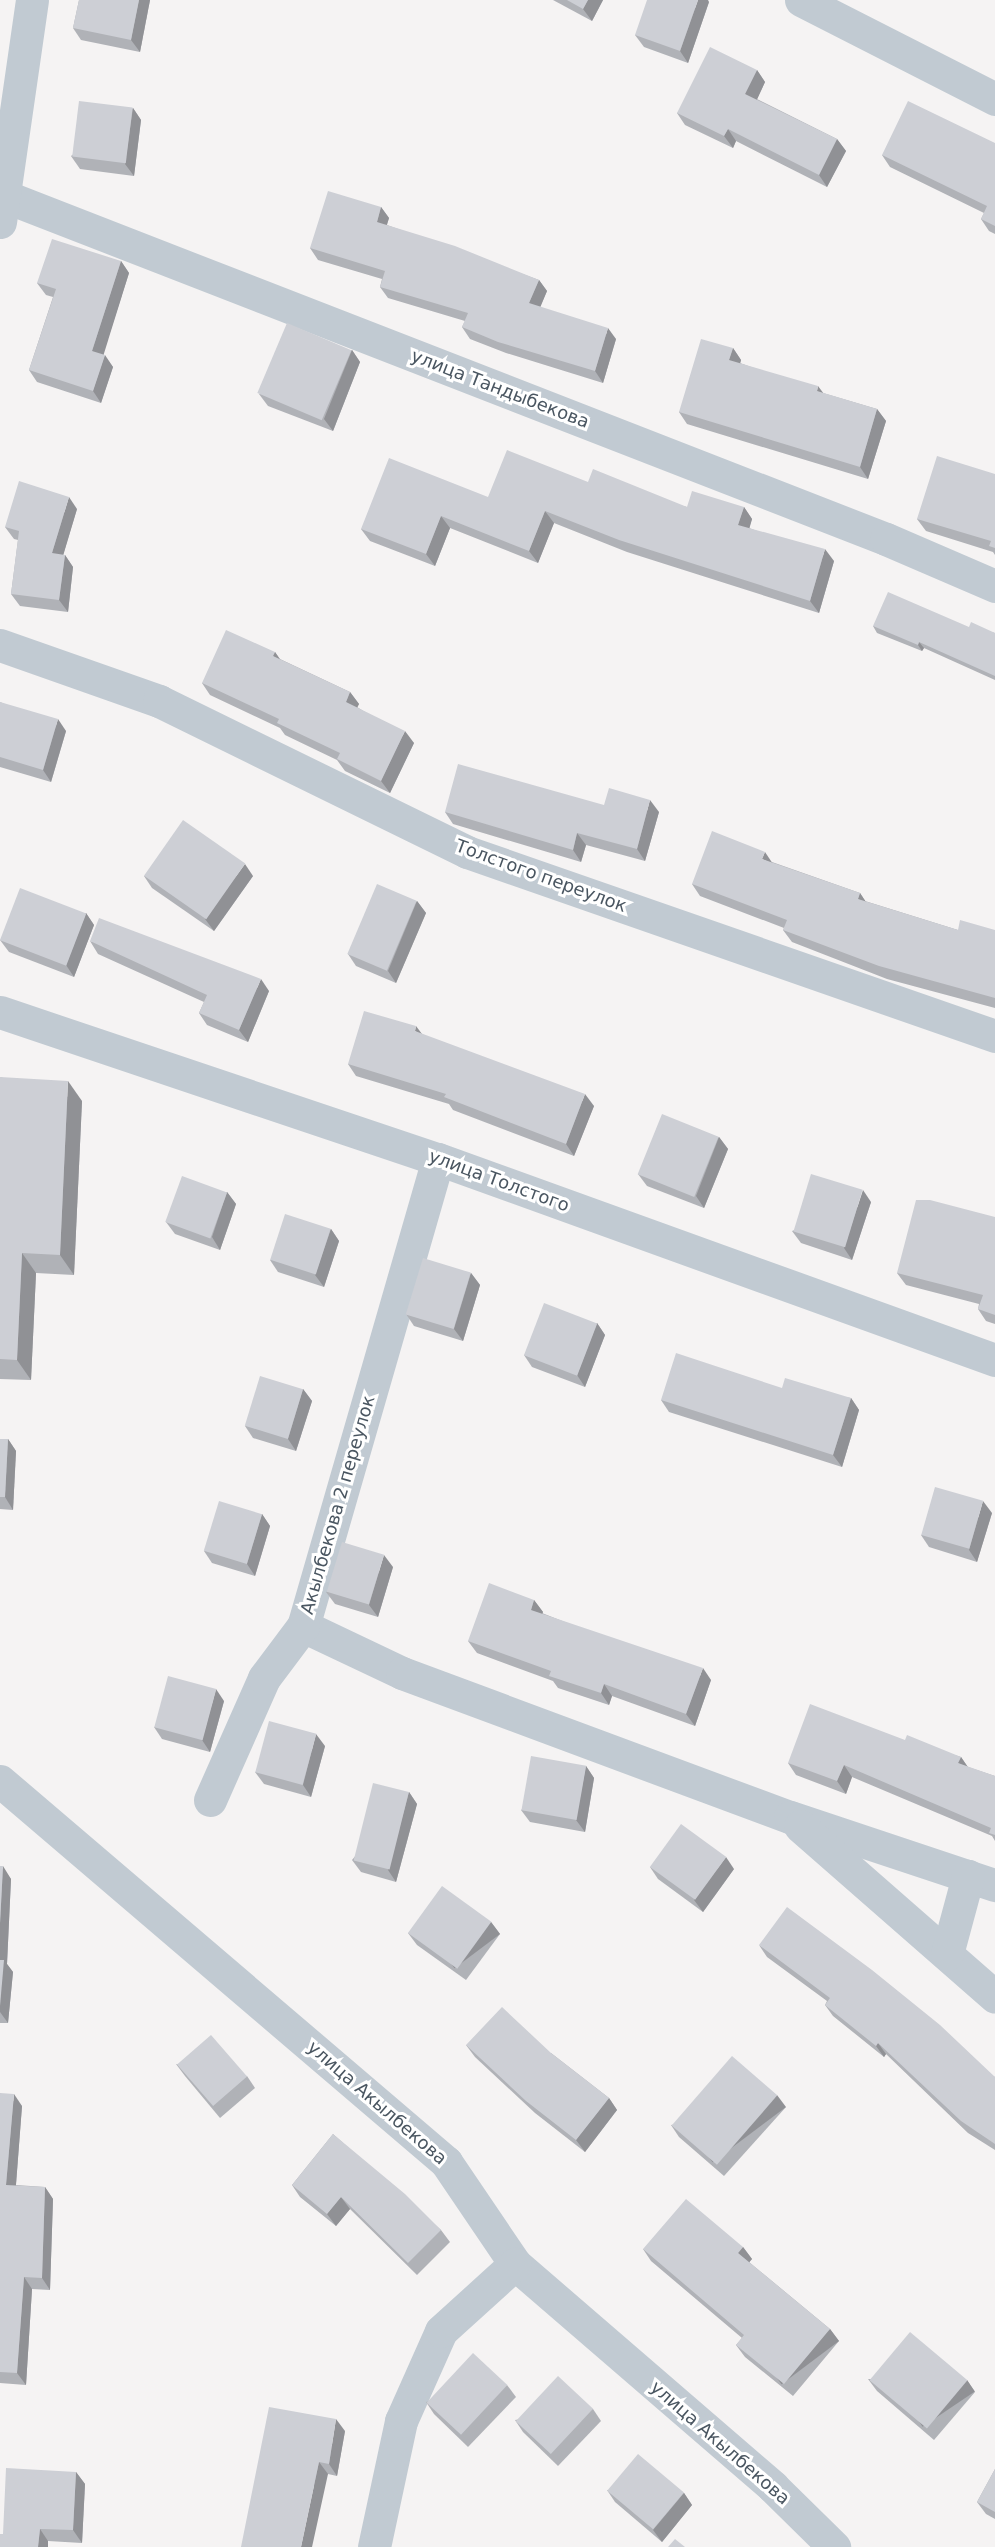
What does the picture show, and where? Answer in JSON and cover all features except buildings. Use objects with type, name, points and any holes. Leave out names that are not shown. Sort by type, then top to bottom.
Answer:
[{"type":"street","points":[[2,209],[32,0]]},
{"type":"street","points":[[801,0],[995,99]]},
{"type":"street","name":"улица Тандыбекова","points":[[2,209],[886,539],[995,586]]},
{"type":"street","name":"Толстого переулок","points":[[0,645],[159,700],[467,852],[995,1036]]},
{"type":"street","name":"улица Толстого","points":[[0,1012],[438,1159],[995,1360]]},
{"type":"street","name":"Акылбекова 2 переулок","points":[[438,1159],[303,1626],[402,1673],[790,1817],[981,1880]]},
{"type":"street","points":[[210,1800],[264,1678],[303,1626]]},
{"type":"street","name":"улица Акылбекова","points":[[0,1781],[446,2162],[515,2264],[773,2487],[834,2547]]},
{"type":"street","name":"Акылбекова 2 переулок","points":[[790,1817],[995,1997]]},
{"type":"street","points":[[947,1954],[981,1880]]},
{"type":"street","points":[[374,2547],[401,2421],[441,2331],[515,2264]]}]
